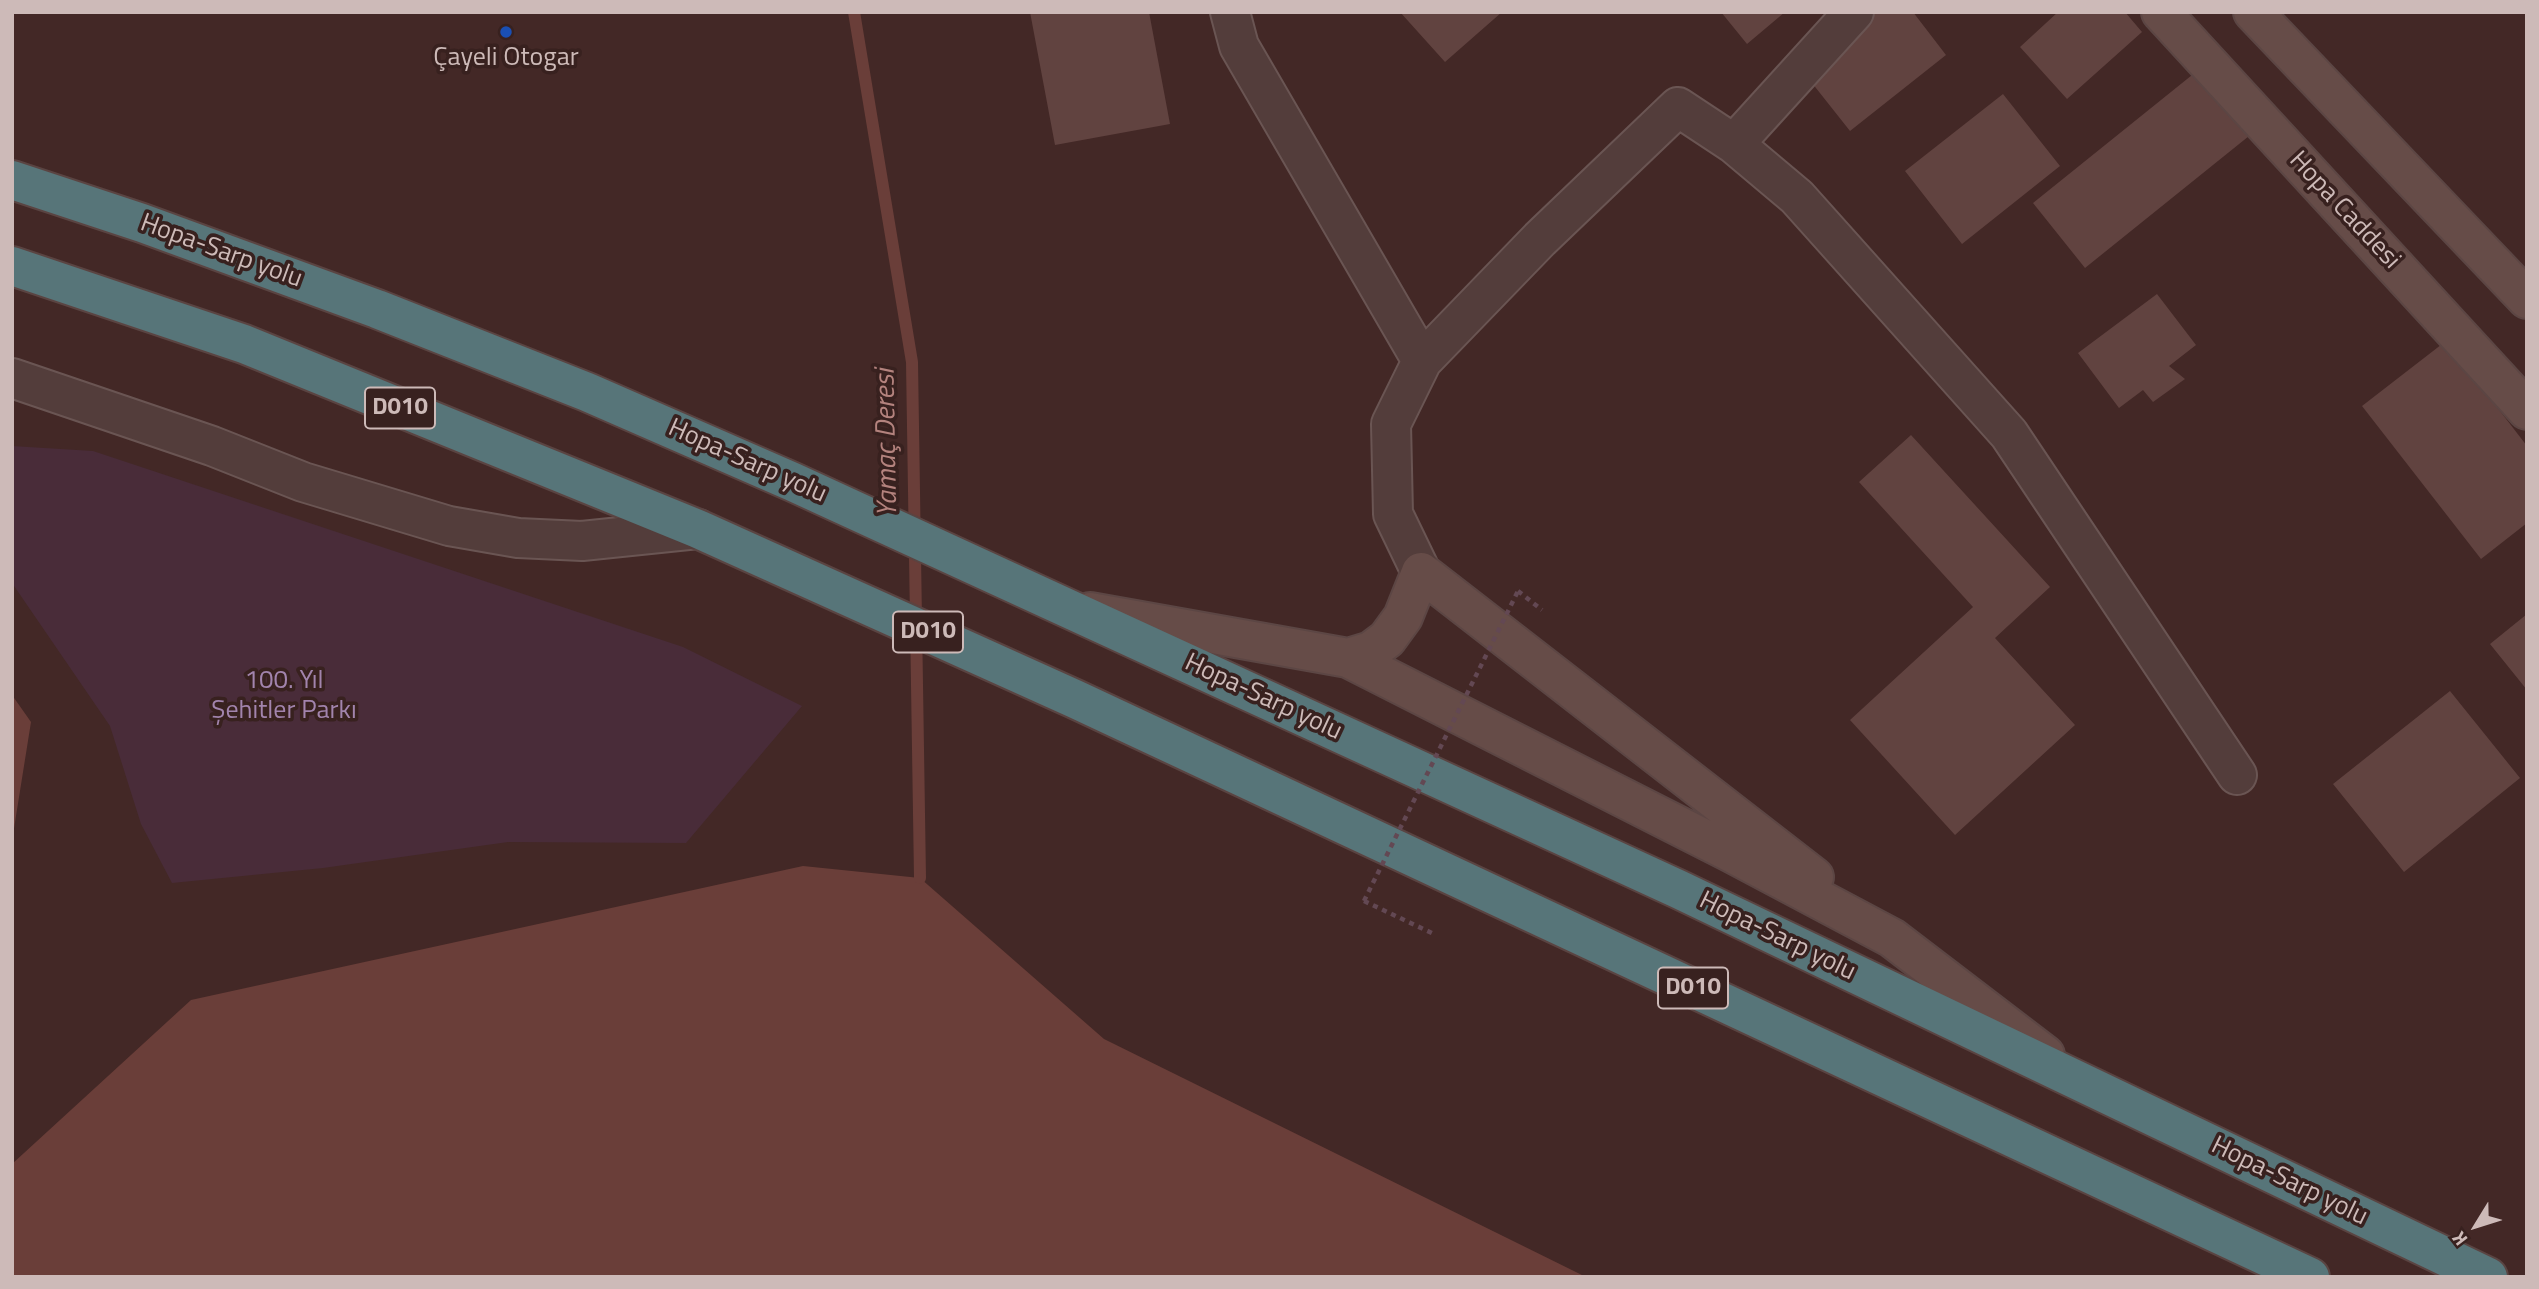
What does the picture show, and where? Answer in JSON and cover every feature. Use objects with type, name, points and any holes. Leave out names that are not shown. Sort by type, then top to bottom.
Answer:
[{"type":"highway","name":"Hopa-Sarp yolu","points":[[12,180],[142,223],[377,309],[587,392],[793,482],[1678,889],[2488,1277]]},
{"type":"highway","name":"D010","points":[[12,266],[244,344],[698,529],[1075,699],[2310,1277]]},
{"type":"main road","name":"Hopa Caddesi","points":[[2161,12],[2527,410]]},
{"type":"main road","points":[[2253,12],[2527,299]]},
{"type":"main road","points":[[1348,659],[1371,651],[1387,639],[1403,617],[1421,572],[2077,1080]]},
{"type":"main road","points":[[1070,608],[1348,659],[1892,937]]},
{"type":"street","points":[[1230,12],[1239,46],[1422,362]]},
{"type":"street","points":[[1734,144],[1854,12]]},
{"type":"street","points":[[1421,572],[1393,514],[1391,424],[1422,362],[1541,239],[1678,107],[1734,144],[1797,197],[2009,434],[2237,775]]},
{"type":"street","points":[[12,378],[212,446],[330,490],[449,526],[518,538],[582,541],[698,529]]},
{"type":"path","points":[[1436,935],[1363,901],[1518,591]]},
{"type":"green space","name":"100. Yıl Şehitler Parkı","points":[[12,446],[93,451],[683,647],[802,706],[686,843],[508,842],[323,868],[172,883],[141,824],[110,726],[12,583]]},
{"type":"shaded area","points":[[12,695],[31,722],[12,841]]},
{"type":"shaded area","points":[[803,866],[920,878],[1104,1039],[1586,1277],[12,1277],[12,1164],[191,1000]]},
{"type":"building","points":[[1030,12],[1149,12],[1170,124],[1055,145]]},
{"type":"building","points":[[1400,12],[1502,12],[1445,62]]},
{"type":"building","points":[[1721,12],[1785,12],[1747,44]]},
{"type":"building","points":[[1853,12],[1913,12],[1946,55],[1850,131],[1793,59]]},
{"type":"building","points":[[2058,12],[2125,12],[2142,32],[2067,99],[2020,47]]},
{"type":"building","points":[[2202,67],[2254,132],[2085,268],[2033,203]]},
{"type":"building","points":[[2003,94],[2060,166],[1962,244],[1905,171]]},
{"type":"building","points":[[2157,294],[2196,345],[2169,366],[2185,379],[2153,402],[2143,390],[2119,408],[2078,353]]},
{"type":"building","points":[[2446,341],[2527,446],[2527,523],[2481,559],[2362,406]]},
{"type":"building","points":[[1911,435],[2050,587],[1995,638],[2075,725],[1955,835],[1850,720],[1973,607],[1859,482]]},
{"type":"building","points":[[2527,614],[2527,690],[2490,644]]},
{"type":"building","points":[[2450,691],[2520,778],[2404,872],[2333,784]]},
{"type":"waterway","name":"Yamaç Deresi","points":[[854,12],[912,362],[920,878]]},
{"type":"place","name":"Çayeli Otogar","points":[[506,32]]}]
